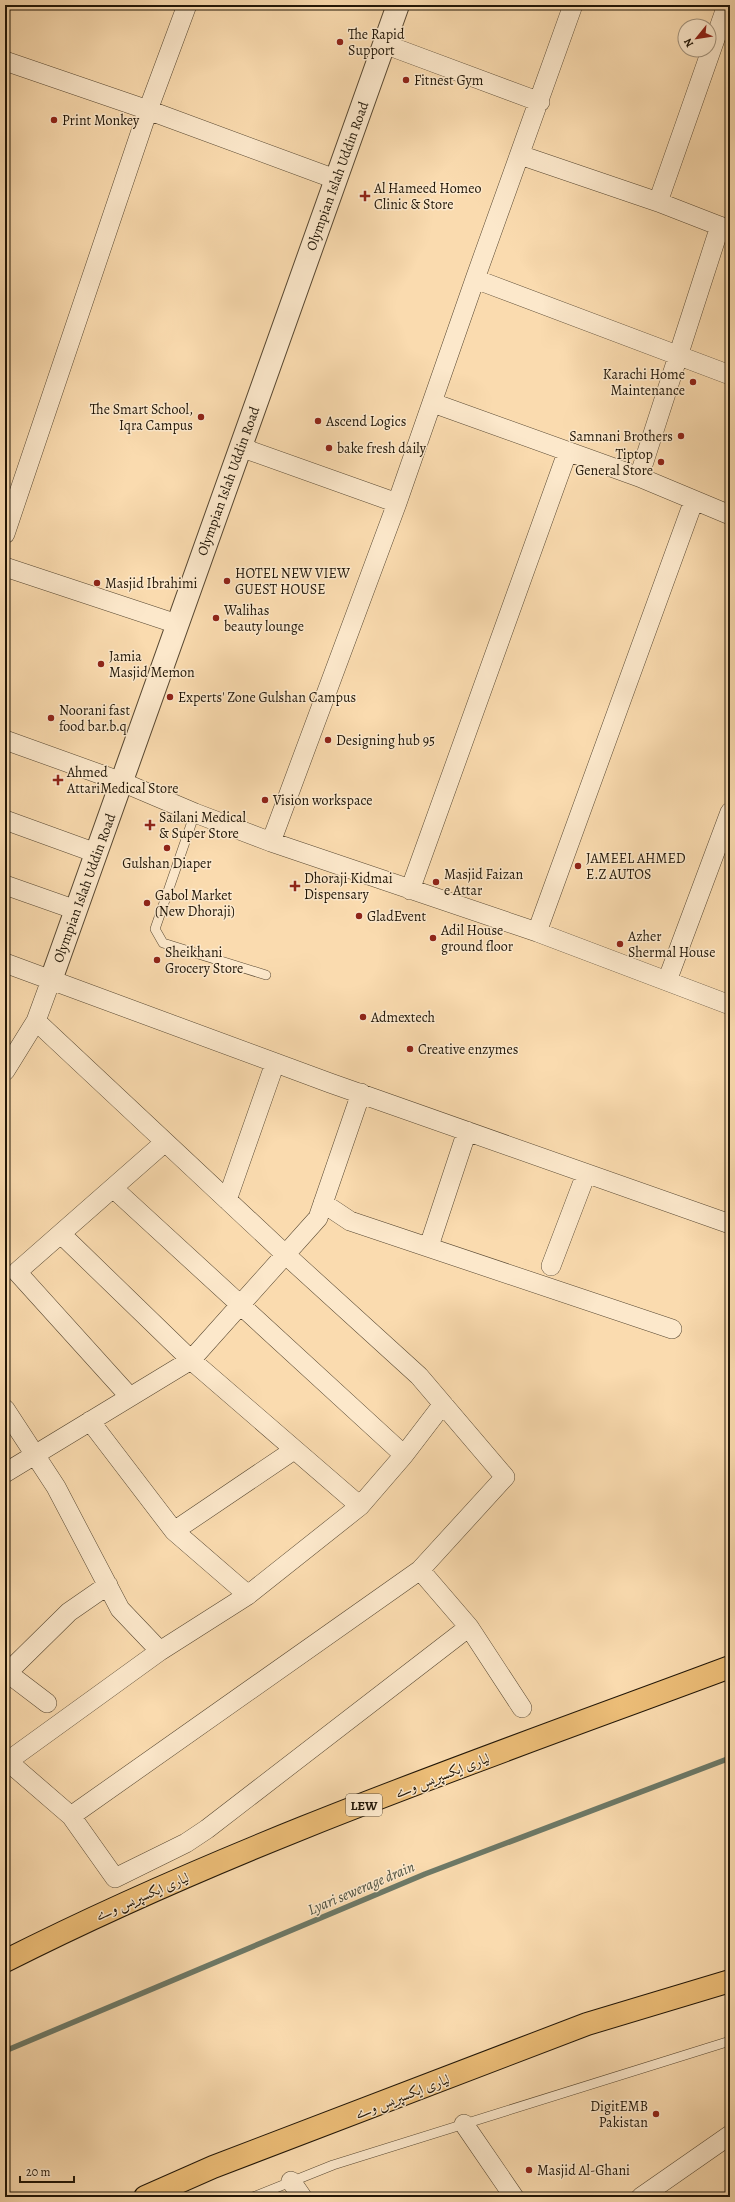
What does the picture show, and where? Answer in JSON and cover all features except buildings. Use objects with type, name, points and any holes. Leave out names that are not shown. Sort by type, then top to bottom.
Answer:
[{"type":"highway","name":"لیاری ایکسپریس وے","points":[[5,1960],[86,1920],[275,1838],[730,1667]]},
{"type":"highway","name":"لیاری ایکسپریس وے","points":[[145,2197],[213,2167],[587,2024],[730,1981]]},
{"type":"street","points":[[5,534],[148,110],[187,5]]},
{"type":"street","name":"Olympian Islah Uddin Road","points":[[51,980],[398,5]]},
{"type":"street","points":[[271,842],[397,503],[433,403],[474,279],[540,102],[573,5]]},
{"type":"street","points":[[658,202],[727,5]]},
{"type":"street","points":[[384,44],[540,102]]},
{"type":"street","points":[[5,61],[148,110],[336,179]]},
{"type":"street","points":[[520,155],[658,202],[725,228],[678,356],[639,477]]},
{"type":"street","points":[[474,279],[730,375]]},
{"type":"street","points":[[433,403],[567,453],[639,477],[730,515]]},
{"type":"street","points":[[240,447],[397,503]]},
{"type":"street","points":[[410,890],[567,453]]},
{"type":"street","points":[[537,932],[694,500]]},
{"type":"street","points":[[5,567],[177,624]]},
{"type":"street","points":[[5,740],[122,782],[195,813],[271,842],[537,932],[730,1005]]},
{"type":"street","points":[[667,981],[730,812]]},
{"type":"street","points":[[5,820],[96,853]]},
{"type":"street","points":[[5,885],[76,910]]},
{"type":"street","points":[[5,963],[275,1063],[730,1224]]},
{"type":"street","points":[[5,1071],[36,1021],[51,980]]},
{"type":"street","points":[[36,1021],[286,1255],[419,1376],[505,1477],[420,1570],[71,1816]]},
{"type":"street","points":[[227,1200],[275,1063]]},
{"type":"street","points":[[5,1473],[191,1360],[318,1218],[360,1093]]},
{"type":"street","points":[[430,1243],[467,1131]]},
{"type":"street","points":[[130,1397],[17,1272],[165,1142]]},
{"type":"street","points":[[551,1266],[586,1174]]},
{"type":"street","points":[[113,1188],[404,1455]]},
{"type":"street","points":[[323,1203],[350,1221],[672,1329]]},
{"type":"street","points":[[61,1234],[191,1360],[360,1506]]},
{"type":"street","points":[[443,1404],[404,1455],[360,1506],[248,1595],[160,1651],[6,1762],[71,1816],[115,1878],[186,1843],[207,1829],[469,1628]]},
{"type":"street","points":[[5,1408],[56,1487],[120,1608],[160,1651]]},
{"type":"street","points":[[90,1421],[174,1531],[248,1595]]},
{"type":"street","points":[[174,1531],[294,1450]]},
{"type":"street","points":[[420,1570],[469,1628],[522,1708]]},
{"type":"street","points":[[47,1704],[6,1672],[69,1612],[108,1585]]},
{"type":"street","points":[[464,2124],[514,2197]]},
{"type":"street","points":[[640,2197],[730,2135]]},
{"type":"street","points":[[291,2181],[302,2197]]},
{"type":"lane","points":[[195,813],[155,929],[158,936],[163,943],[266,976]]},
{"type":"lane","points":[[253,2197],[333,2164],[730,2041]]},
{"type":"waterway","name":"Lyari sewerage drain","points":[[5,2051],[425,1874],[730,1758]]},
{"type":"place","name":"The Rapid Support","points":[[340,42]]},
{"type":"place","name":"Fitnest Gym","points":[[406,80]]},
{"type":"place","name":"Print Monkey","points":[[54,120]]},
{"type":"place","name":"Al Hameed Homeo Clinic & Store","points":[[365,196]]},
{"type":"place","name":"Karachi Home Maintenance","points":[[693,382]]},
{"type":"place","name":"The Smart School, Iqra Campus","points":[[201,417]]},
{"type":"place","name":"Ascend Logics","points":[[318,421]]},
{"type":"place","name":"Samnani Brothers","points":[[681,436]]},
{"type":"place","name":"bake fresh daily","points":[[329,448]]},
{"type":"place","name":"Tiptop General Store","points":[[661,462]]},
{"type":"place","name":"HOTEL NEW VIEW GUEST HOUSE","points":[[227,581]]},
{"type":"place","name":"Masjid Ibrahimi","points":[[97,583]]},
{"type":"place","name":"Walihas beauty lounge","points":[[216,618]]},
{"type":"place","name":"Jamia Masjid Memon","points":[[101,664]]},
{"type":"place","name":"Experts' Zone Gulshan Campus","points":[[170,697]]},
{"type":"place","name":"Noorani fast food bar.b.q","points":[[51,718]]},
{"type":"place","name":"Designing hub 95","points":[[328,740]]},
{"type":"place","name":"Ahmed AttariMedical Store","points":[[58,780]]},
{"type":"place","name":"Vision workspace","points":[[265,800]]},
{"type":"place","name":"Sailani Medical & Super Store","points":[[150,825]]},
{"type":"place","name":"Gulshan Diaper","points":[[167,848]]},
{"type":"place","name":"JAMEEL AHMED E.Z AUTOS","points":[[578,866]]},
{"type":"place","name":"Masjid Faizan e Attar","points":[[436,882]]},
{"type":"place","name":"Dhoraji Kidmai Dispensary","points":[[295,886]]},
{"type":"place","name":"Gabol Market (New Dhoraji)","points":[[147,903]]},
{"type":"place","name":"GladEvent","points":[[359,916]]},
{"type":"place","name":"Adil House ground floor","points":[[433,938]]},
{"type":"place","name":"Azher Shermal House","points":[[620,944]]},
{"type":"place","name":"Sheikhani Grocery Store","points":[[157,960]]},
{"type":"place","name":"Admextech","points":[[363,1017]]},
{"type":"place","name":"Creative enzymes","points":[[410,1049]]},
{"type":"place","name":"DigitEMB Pakistan","points":[[656,2114]]},
{"type":"place","name":"Masjid Al-Ghani","points":[[529,2170]]}]
